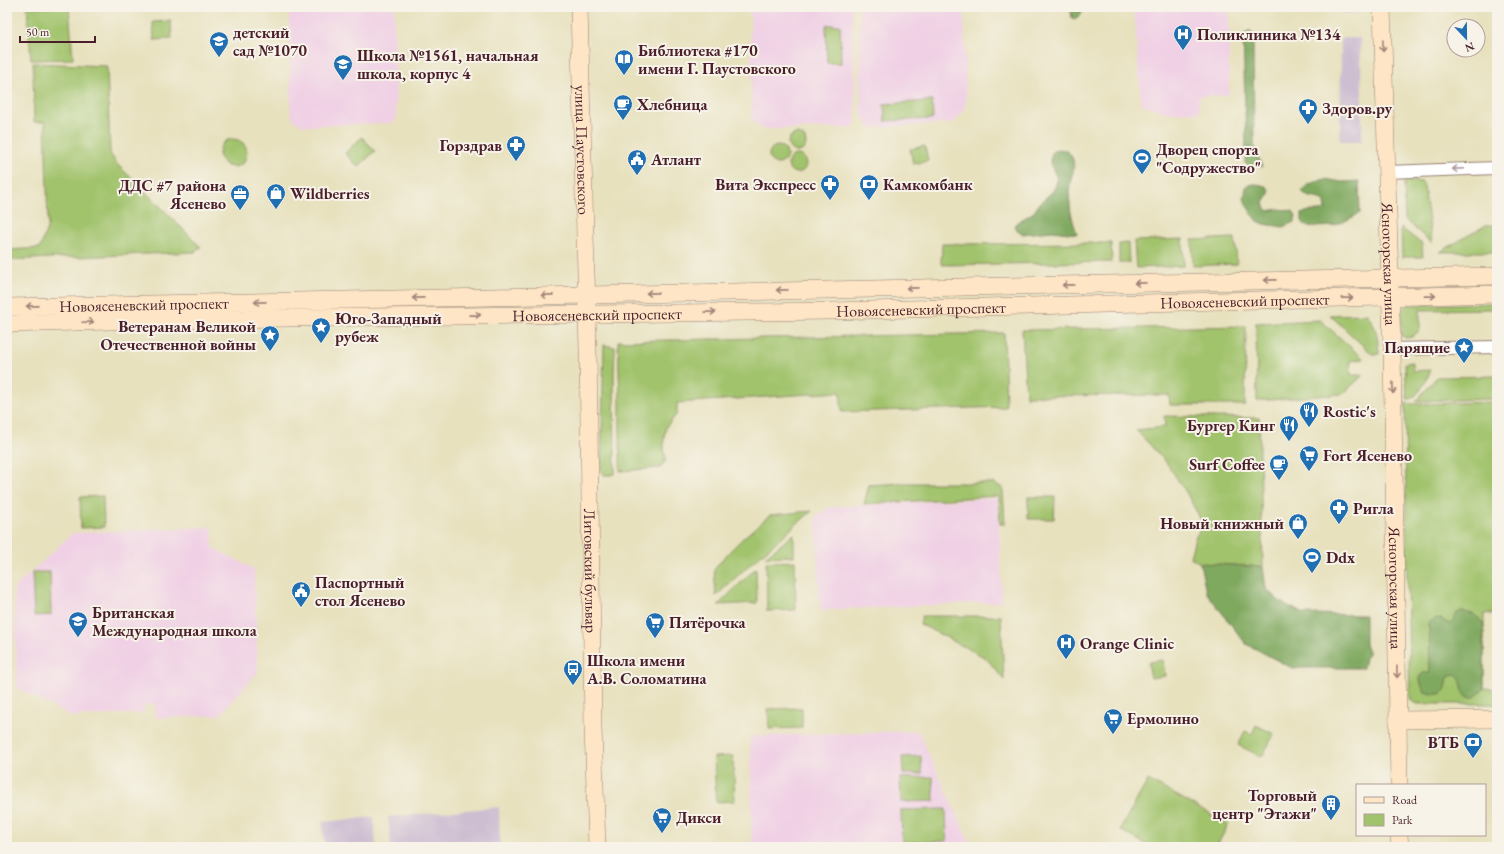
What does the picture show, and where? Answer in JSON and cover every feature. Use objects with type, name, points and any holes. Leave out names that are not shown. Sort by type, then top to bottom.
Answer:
[{"type":"main road","name":"улица Паустовского","points":[[580,7],[586,294]]},
{"type":"main road","name":"Ясногорская улица","points":[[1382,7],[1391,297],[1399,784]]},
{"type":"main road","name":"Новоясеневский проспект","points":[[7,307],[1497,276]]},
{"type":"main road","name":"Литовский бульвар","points":[[586,294],[593,733],[597,847]]},
{"type":"main road","name":"Новоясеневский проспект","points":[[7,324],[281,318],[831,311],[1497,294]]},
{"type":"main road","points":[[1398,720],[1497,719]]},
{"type":"main road","points":[[1399,836],[1400,847]]},
{"type":"street","points":[[1386,172],[1497,168]]},
{"type":"street","points":[[345,317],[339,315],[337,309],[340,302],[346,300]]},
{"type":"street","points":[[281,301],[287,303],[290,309],[287,315],[281,318]]},
{"type":"street","points":[[1392,349],[1497,347]]},
{"type":"shaded area","name":"Школа №1561, начальная школа, корпус 4","points":[[289,7],[394,7],[396,118],[394,122],[304,126],[295,121],[291,116]]},
{"type":"shaded area","points":[[750,7],[852,7],[856,122],[854,126],[851,128],[763,129],[755,123],[752,118]]},
{"type":"shaded area","points":[[859,7],[964,7],[966,100],[963,112],[953,123],[869,128],[861,113]]},
{"type":"shaded area","name":"Поликлиника №134","points":[[1134,7],[1229,7],[1229,95],[1199,96],[1199,112],[1168,113],[1141,104]]},
{"type":"shaded area","points":[[1341,7],[1359,7],[1359,13],[1341,13]]},
{"type":"shaded area","points":[[1341,38],[1360,38],[1362,141],[1340,141]]},
{"type":"shaded area","points":[[998,498],[1002,602],[820,610],[816,516],[830,507]]},
{"type":"shaded area","points":[[212,527],[213,548],[254,569],[258,672],[219,715],[156,718],[155,704],[144,705],[144,713],[73,717],[17,688],[14,588],[73,533]]},
{"type":"shaded area","points":[[918,731],[972,847],[752,847],[750,736]]},
{"type":"shaded area","points":[[499,807],[500,847],[391,847],[388,817]]},
{"type":"shaded area","points":[[374,817],[376,847],[325,847],[322,822]]},
{"type":"green space","points":[[27,7],[69,7],[73,59],[31,60]]},
{"type":"green space","points":[[1070,7],[1085,7],[1079,17],[1074,19],[1072,18]]},
{"type":"green space","points":[[171,21],[172,39],[154,40],[153,22]]},
{"type":"green space","points":[[826,25],[840,25],[841,63],[827,63]]},
{"type":"green space","points":[[1249,31],[1253,34],[1254,145],[1262,167],[1249,166],[1245,163],[1246,143],[1243,35]]},
{"type":"green space","points":[[33,63],[107,66],[110,153],[116,163],[201,247],[195,252],[7,260],[7,250],[40,248],[48,225],[45,122],[34,122]]},
{"type":"green space","points":[[932,101],[933,119],[885,121],[884,104]]},
{"type":"green space","points":[[797,134],[803,137],[806,143],[803,149],[797,152],[791,149],[788,143],[791,137]]},
{"type":"green space","points":[[362,137],[375,151],[358,167],[345,153]]},
{"type":"green space","points":[[233,139],[243,143],[247,153],[243,163],[233,167],[223,163],[219,153],[223,143]]},
{"type":"green space","points":[[778,146],[784,149],[787,155],[784,161],[778,164],[772,161],[769,155],[772,149]]},
{"type":"green space","points":[[925,146],[928,161],[913,164],[910,149]]},
{"type":"green space","points":[[1058,149],[1066,150],[1070,154],[1074,166],[1069,196],[1071,215],[1077,234],[1052,231],[1023,234],[1014,226],[1016,223],[1034,212],[1040,203],[1053,191],[1056,185],[1057,179],[1050,162],[1052,152]]},
{"type":"green space","points":[[797,155],[803,158],[806,164],[803,170],[797,173],[791,170],[788,164],[791,158]]},
{"type":"green space","points":[[1325,179],[1342,182],[1359,181],[1360,213],[1346,221],[1334,225],[1323,227],[1306,226],[1302,221],[1302,214],[1308,211],[1320,211],[1326,209],[1323,201],[1307,196],[1302,190],[1309,184]]},
{"type":"green space","points":[[1404,181],[1422,182],[1424,186],[1432,243],[1405,220]]},
{"type":"green space","points":[[1252,184],[1267,187],[1269,194],[1264,203],[1267,211],[1279,209],[1293,211],[1296,217],[1294,222],[1283,227],[1264,224],[1256,220],[1244,199],[1246,187]]},
{"type":"green space","points":[[1486,225],[1497,225],[1497,252],[1440,252]]},
{"type":"green space","points":[[1401,228],[1422,244],[1423,257],[1402,257]]},
{"type":"green space","points":[[1235,238],[1237,264],[1193,266],[1192,240]]},
{"type":"green space","points":[[1183,239],[1184,266],[1136,268],[1134,241]]},
{"type":"green space","points":[[1111,243],[1112,262],[942,265],[941,263],[942,244]]},
{"type":"green space","points":[[1128,243],[1129,263],[1119,263],[1119,244]]},
{"type":"green space","points":[[1497,303],[1497,309],[1420,310],[1420,330],[1412,337],[1406,338],[1402,336],[1401,311],[1407,305]]},
{"type":"green space","points":[[1367,314],[1375,328],[1379,354],[1372,354],[1330,315]]},
{"type":"green space","points":[[1320,320],[1364,359],[1350,361],[1351,375],[1363,375],[1343,394],[1257,401],[1256,323]]},
{"type":"green space","points":[[1246,326],[1245,405],[1170,405],[1169,395],[1026,396],[1022,330]]},
{"type":"green space","points":[[1004,333],[1006,407],[842,412],[840,392],[677,403],[677,414],[666,427],[664,450],[666,460],[660,468],[620,471],[618,341]]},
{"type":"green space","points":[[604,345],[615,347],[615,474],[610,475],[604,475],[601,469]]},
{"type":"green space","points":[[1413,362],[1413,371],[1431,370],[1418,393],[1407,399],[1405,363]]},
{"type":"green space","points":[[1497,376],[1497,399],[1416,401],[1437,377]]},
{"type":"green space","points":[[1497,402],[1497,614],[1484,614],[1484,688],[1497,689],[1497,704],[1414,703],[1410,699],[1405,403]]},
{"type":"green space","points":[[1164,416],[1259,418],[1263,567],[1200,563],[1190,557],[1195,538],[1203,524],[1186,492],[1166,462],[1136,430],[1165,427]]},
{"type":"green space","points":[[902,483],[993,483],[1003,488],[1005,524],[1000,524],[999,496],[864,504],[869,485]]},
{"type":"green space","points":[[103,496],[104,527],[81,528],[80,497]]},
{"type":"green space","points":[[1028,497],[1055,497],[1054,519],[1028,519]]},
{"type":"green space","points":[[812,511],[716,596],[714,570],[725,556],[743,538],[770,515]]},
{"type":"green space","points":[[794,534],[794,556],[765,557]]},
{"type":"green space","points":[[795,561],[796,610],[767,611],[766,562]]},
{"type":"green space","points":[[1200,563],[1263,567],[1266,589],[1279,601],[1304,614],[1365,615],[1365,645],[1368,654],[1365,658],[1363,668],[1292,668],[1246,644],[1206,592]]},
{"type":"green space","points":[[756,568],[757,603],[718,605]]},
{"type":"green space","points":[[32,572],[50,572],[51,615],[34,616]]},
{"type":"green space","points":[[1462,611],[1476,615],[1484,625],[1484,689],[1475,697],[1466,697],[1463,693],[1460,680],[1455,675],[1448,677],[1446,689],[1442,693],[1434,694],[1425,692],[1419,677],[1423,673],[1430,673],[1429,628],[1427,624],[1436,618],[1449,624],[1452,623],[1457,613]]},
{"type":"green space","points":[[922,616],[1001,616],[1004,680],[986,658],[920,624]]},
{"type":"green space","points":[[1163,660],[1165,676],[1151,678],[1148,662]]},
{"type":"green space","points":[[802,708],[802,728],[769,729],[768,709]]},
{"type":"green space","points":[[1256,725],[1274,734],[1262,757],[1238,745],[1245,731],[1252,734]]},
{"type":"green space","points":[[733,756],[735,801],[716,802],[714,757]]},
{"type":"green space","points":[[921,756],[922,774],[903,774],[902,757]]},
{"type":"green space","points":[[933,777],[934,801],[901,802],[900,778]]},
{"type":"green space","points":[[1148,780],[1229,824],[1216,847],[1151,847],[1120,830]]},
{"type":"green space","points":[[946,809],[947,841],[902,843],[901,810]]},
{"type":"place","name":"Поликлиника №134","points":[[1183,51]]},
{"type":"place","name":"детский сад №1070","points":[[219,58]]},
{"type":"place","name":"Библиотека #170 имени Г. Паустовского","points":[[624,76]]},
{"type":"place","name":"Школа №1561, начальная школа, корпус 4","points":[[343,81]]},
{"type":"place","name":"Хлебница","points":[[623,121]]},
{"type":"place","name":"Здоров.ру","points":[[1308,125]]},
{"type":"place","name":"Горздрав","points":[[516,162]]},
{"type":"place","name":"Дворец спорта \"Содружество\"","points":[[1142,175]]},
{"type":"place","name":"Атлант","points":[[637,176]]},
{"type":"place","name":"Вита Экспресс","points":[[830,201]]},
{"type":"place","name":"Камкомбанк","points":[[869,201]]},
{"type":"place","name":"Wildberries","points":[[276,210]]},
{"type":"place","name":"ДДС #7 района Ясенево","points":[[240,211]]},
{"type":"place","name":"Юго-Западный рубеж","points":[[321,344]]},
{"type":"place","name":"Ветеранам Великой Отечественной войны","points":[[270,352]]},
{"type":"place","name":"Парящие","points":[[1464,364]]},
{"type":"place","name":"Rostic's","points":[[1309,428]]},
{"type":"place","name":"Бургер Кинг","points":[[1289,442]]},
{"type":"place","name":"Fort Ясенево","points":[[1309,472]]},
{"type":"place","name":"Surf Coffee","points":[[1279,481]]},
{"type":"place","name":"Ригла","points":[[1339,525]]},
{"type":"place","name":"Новый книжный","points":[[1298,540]]},
{"type":"place","name":"Ddx","points":[[1312,574]]},
{"type":"place","name":"Паспортный стол Ясенево","points":[[301,608]]},
{"type":"place","name":"Британская Международная школа","points":[[78,638]]},
{"type":"place","name":"Пятёрочка","points":[[655,639]]},
{"type":"place","name":"Orange Clinic","points":[[1066,660]]},
{"type":"place","name":"Школа имени А.В. Соломатина","points":[[573,686]]},
{"type":"place","name":"Ермолино","points":[[1113,735]]},
{"type":"place","name":"ВТБ","points":[[1473,759]]},
{"type":"place","name":"Торговый центр \"Этажи\"","points":[[1331,821]]},
{"type":"place","name":"Дикси","points":[[662,834]]}]
